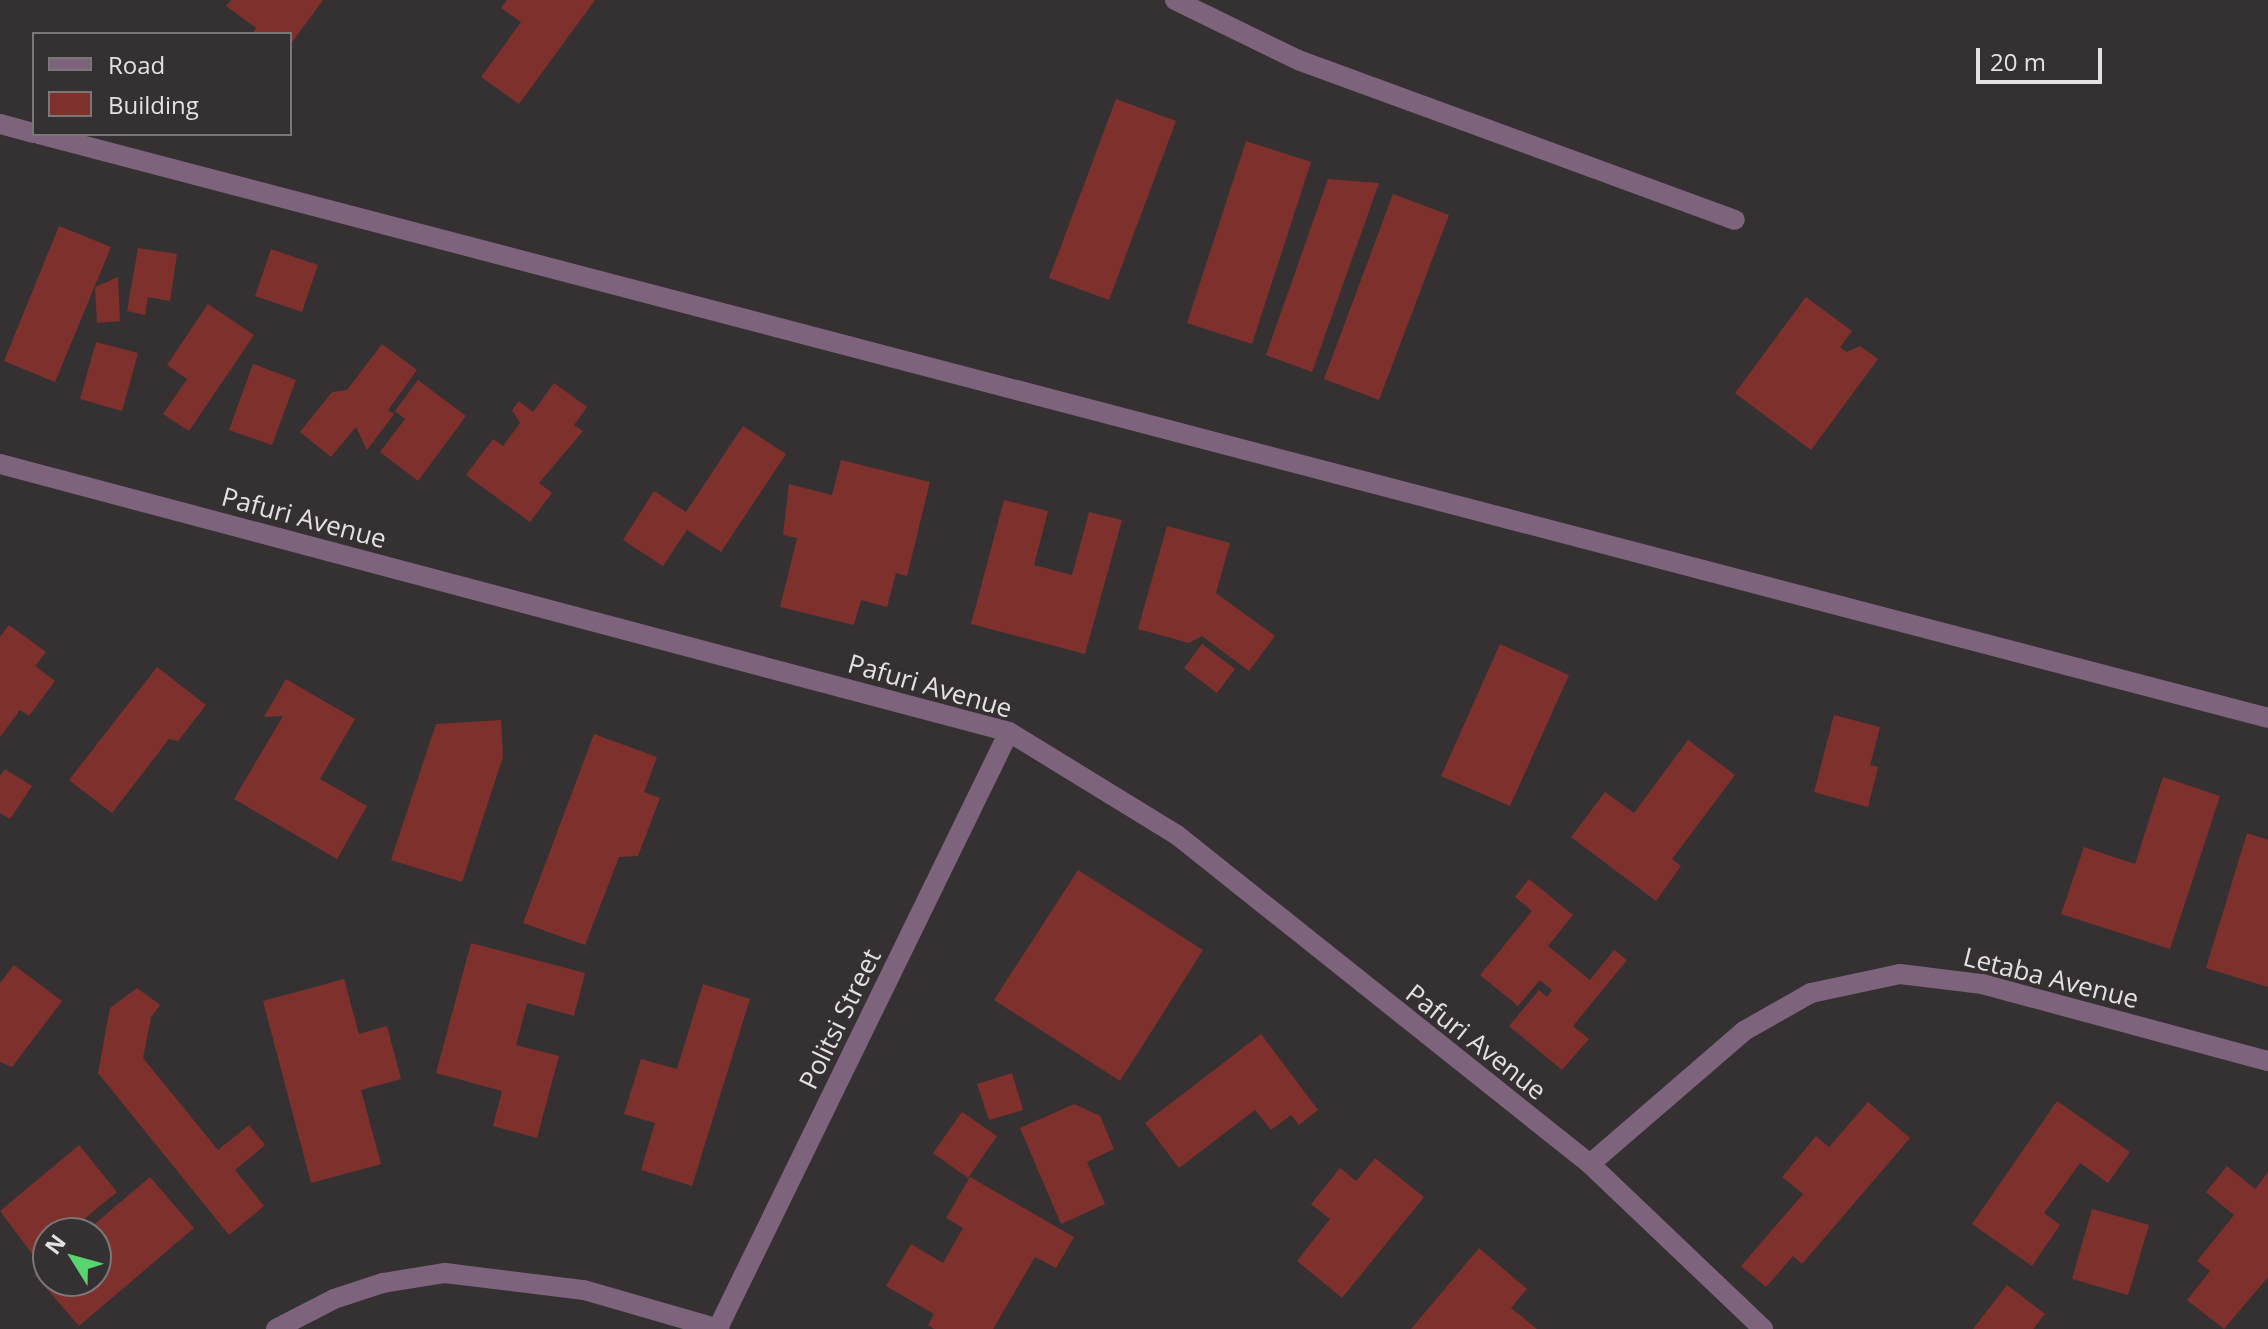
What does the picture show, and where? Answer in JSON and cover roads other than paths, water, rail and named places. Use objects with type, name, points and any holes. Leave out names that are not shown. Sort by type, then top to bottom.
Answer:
[{"type":"street","points":[[1175,0],[1298,60],[1735,220]]},
{"type":"street","points":[[0,124],[32,132]]},
{"type":"street","points":[[47,136],[2268,718]]},
{"type":"street","name":"Pafuri Avenue","points":[[0,464],[1009,732],[1177,835],[1590,1164],[1763,1329]]},
{"type":"street","name":"Politsi Street","points":[[718,1328],[1009,732]]},
{"type":"street","name":"Letaba Avenue","points":[[1590,1164],[1744,1031],[1811,993],[1900,974],[1982,984],[2268,1061]]},
{"type":"street","points":[[276,1329],[334,1299],[383,1283],[445,1273],[584,1290],[718,1328]]}]
